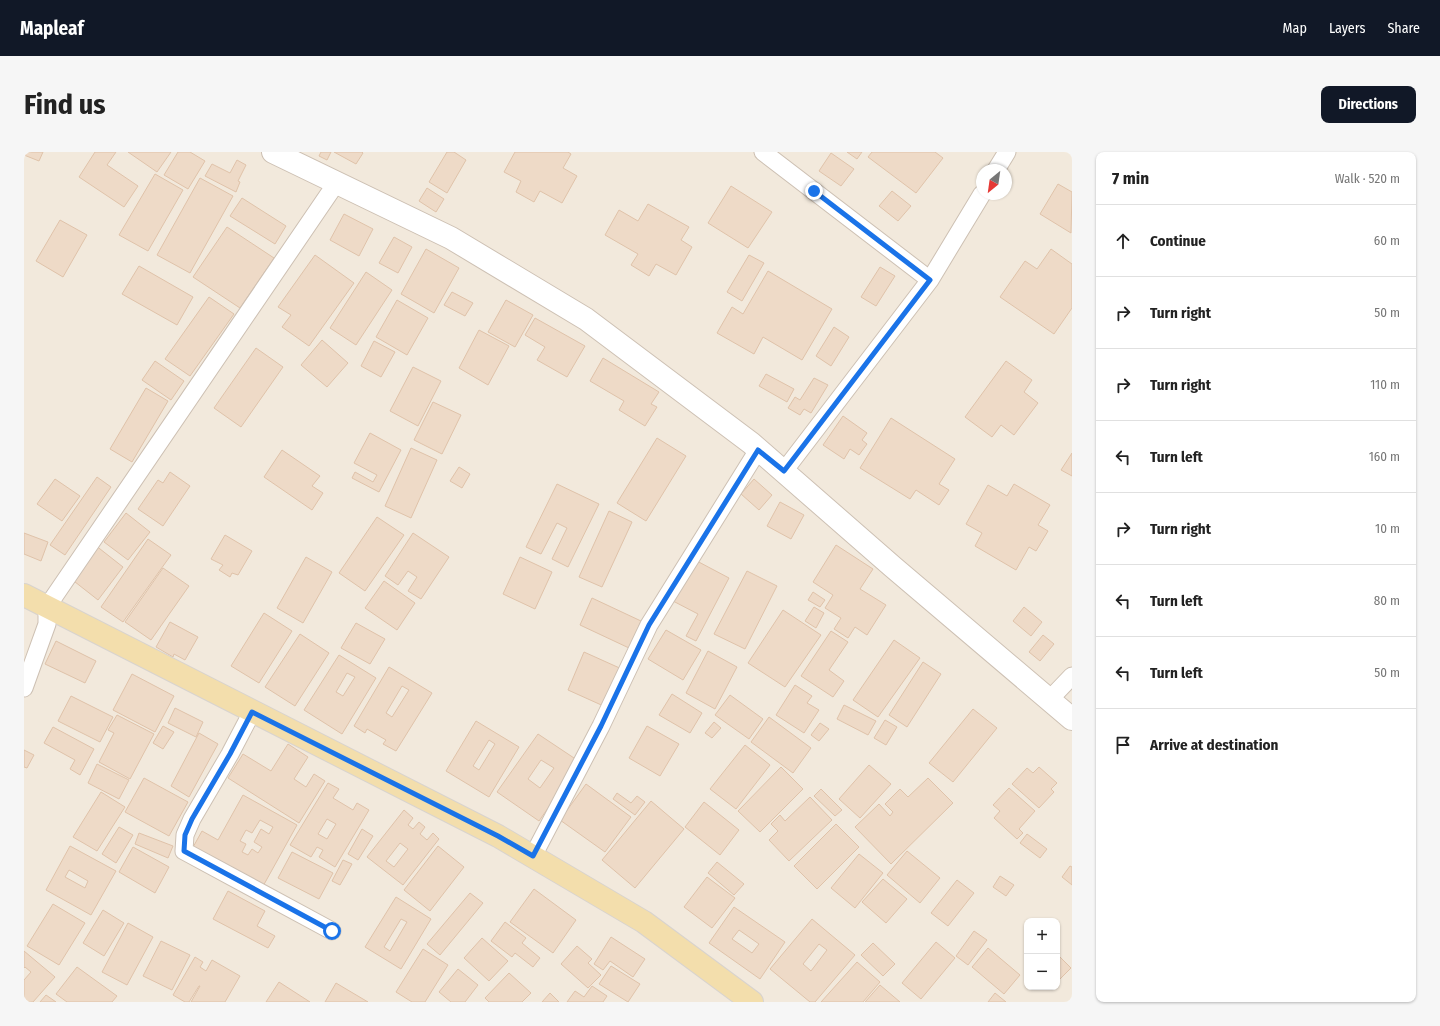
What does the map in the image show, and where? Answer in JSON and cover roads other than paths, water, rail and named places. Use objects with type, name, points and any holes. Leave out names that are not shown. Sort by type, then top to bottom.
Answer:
[{"type":"main road","points":[[24,595],[498,836],[644,922],[752,1002]]},
{"type":"street","points":[[273,152],[450,238],[586,319],[702,405],[784,471],[893,567],[1072,719]]},
{"type":"street","points":[[763,152],[930,280]]},
{"type":"street","points":[[1000,164],[1007,152]]},
{"type":"street","points":[[24,688],[47,624],[47,607],[337,182]]},
{"type":"street","points":[[784,471],[930,280],[978,200]]},
{"type":"street","points":[[533,856],[601,726],[649,625],[758,450]]},
{"type":"street","points":[[1050,700],[1072,676]]},
{"type":"street","points":[[252,712],[230,754],[192,819],[185,835],[184,851],[332,931]]}]
